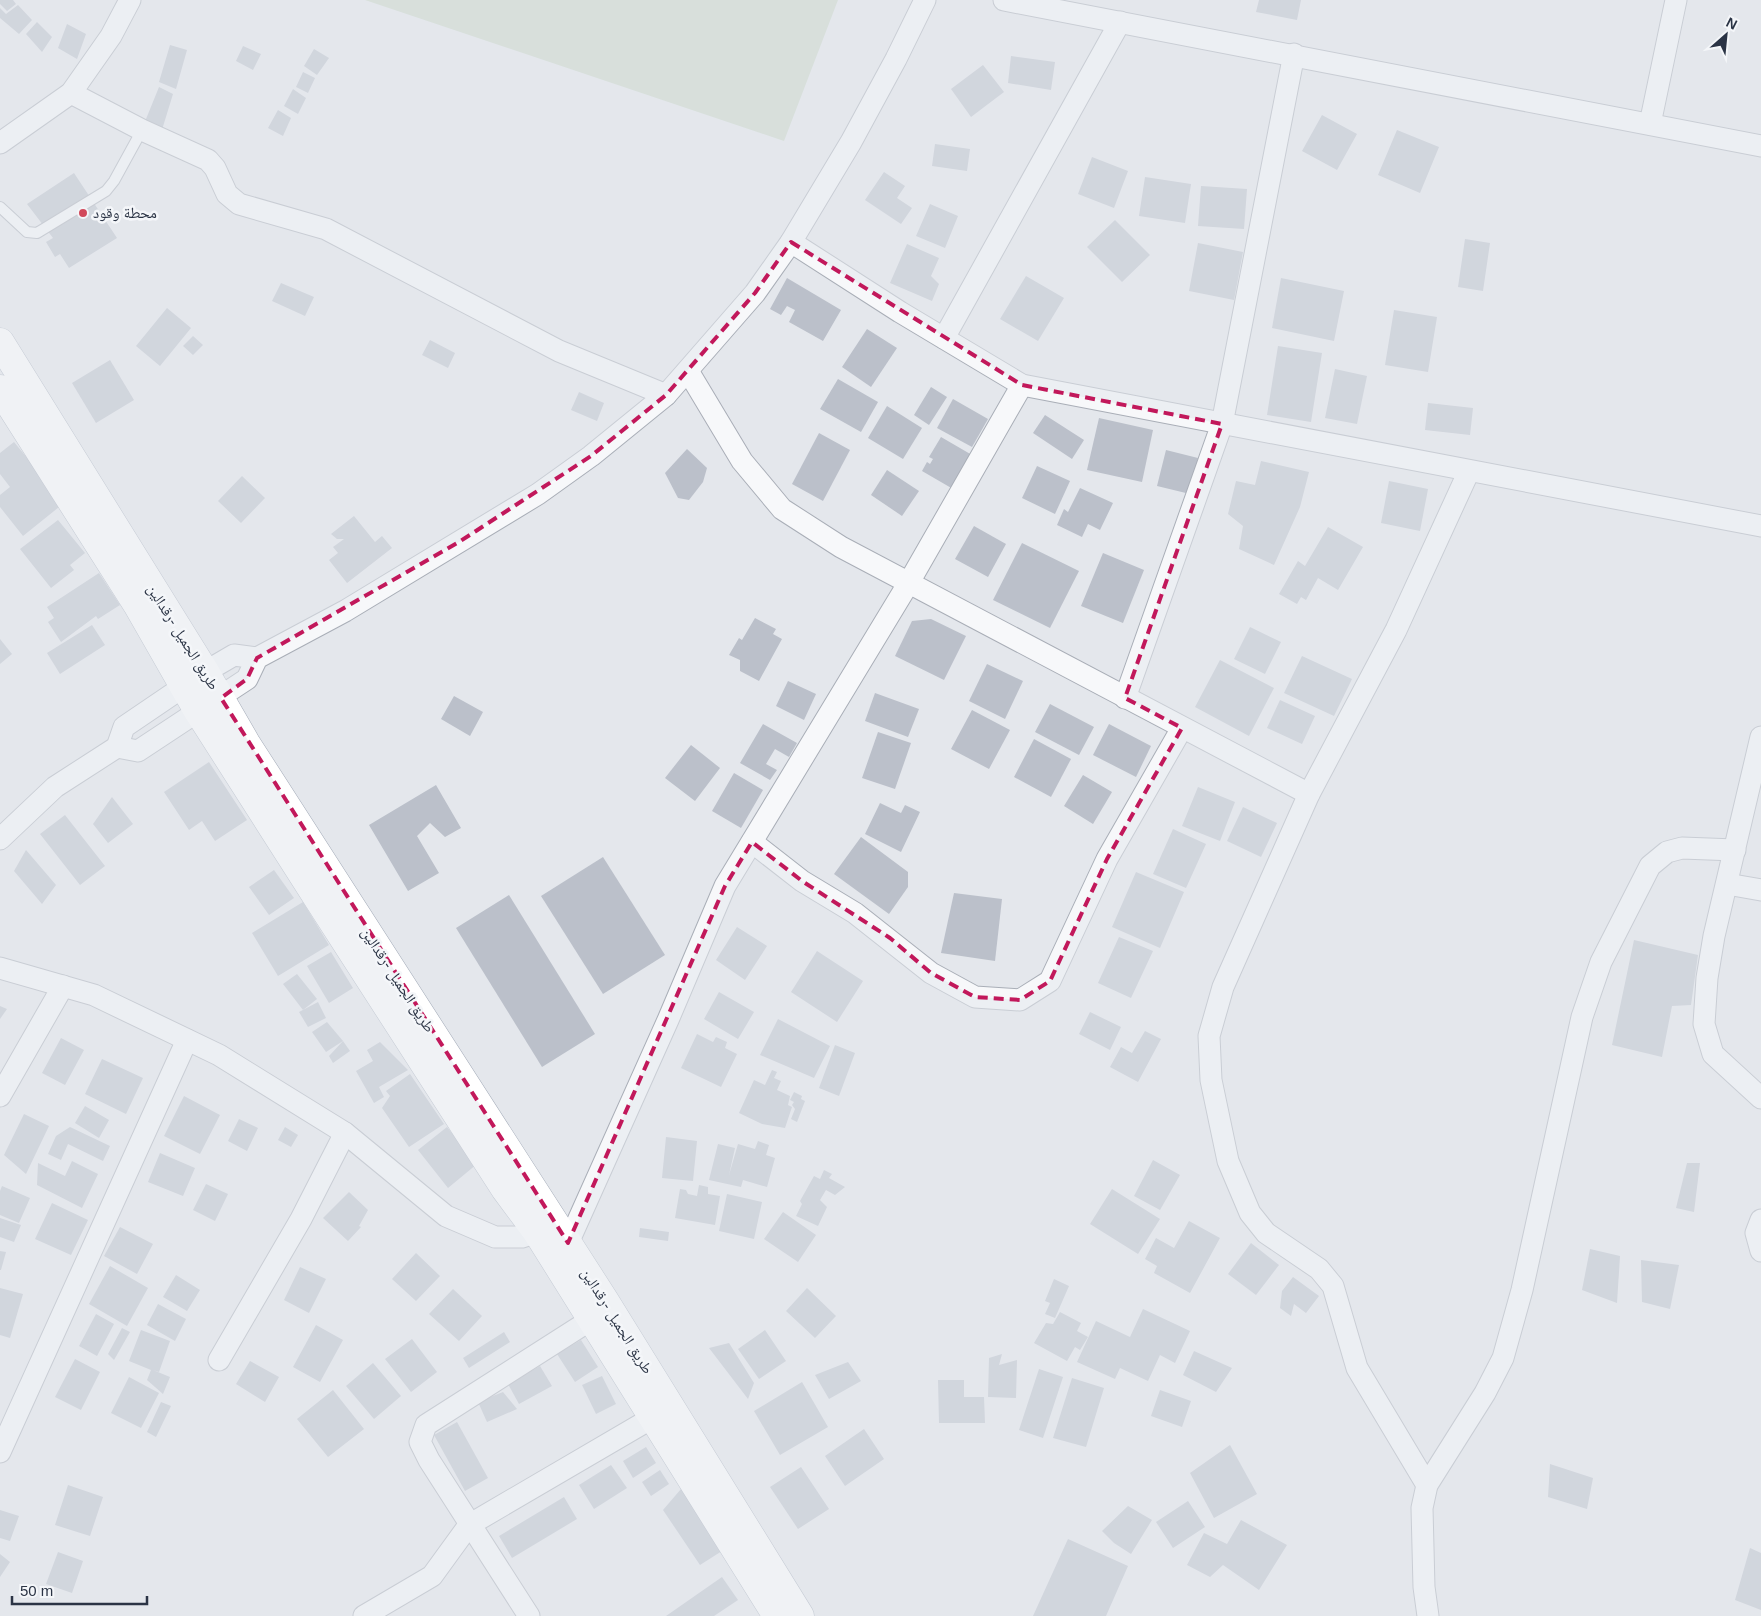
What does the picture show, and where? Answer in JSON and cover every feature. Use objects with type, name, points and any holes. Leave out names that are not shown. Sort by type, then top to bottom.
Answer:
[{"type":"main road","name":"طريق الجميل -رقدالين","points":[[0,342],[210,704],[428,1072],[505,1189],[537,1232],[652,1418],[781,1615]]},
{"type":"main road","name":"طريق الجميل -رقدالين","points":[[0,389],[138,606],[195,678]]},
{"type":"main road","name":"طريق الجميل -رقدالين","points":[[210,704],[246,743],[568,1243],[781,1615]]},
{"type":"street","points":[[0,143],[71,93],[112,36],[130,0]]},
{"type":"street","points":[[0,839],[55,787],[117,747],[124,727],[195,678],[234,655],[257,658],[345,611],[538,494],[590,456],[666,395],[755,293],[791,242],[878,92],[925,0]]},
{"type":"street","points":[[1004,0],[1294,54],[1761,146]]},
{"type":"street","points":[[1650,124],[1676,0]]},
{"type":"street","points":[[944,338],[1120,22]]},
{"type":"street","points":[[1125,698],[1222,424],[1294,54]]},
{"type":"street","points":[[71,93],[142,130],[208,160],[215,168],[227,194],[239,204],[326,229],[559,352],[666,395]]},
{"type":"street","points":[[791,242],[1022,385],[1761,526]]},
{"type":"street","points":[[688,371],[742,461],[782,509],[841,548],[1309,794]]},
{"type":"street","points":[[568,1243],[668,1020],[725,886],[908,584],[1022,385]]},
{"type":"street","points":[[1427,1485],[1357,1368],[1333,1286],[1319,1269],[1266,1234],[1250,1213],[1228,1161],[1211,1080],[1209,1036],[1223,987],[1309,794],[1396,630],[1469,471]]},
{"type":"street","points":[[117,747],[138,751],[247,679],[257,658]]},
{"type":"street","points":[[752,842],[802,881],[855,913],[931,972],[975,997],[1020,1000],[1050,981],[1107,859],[1182,728]]},
{"type":"street","points":[[1761,737],[1707,978],[1704,1024],[1713,1054],[1761,1098]]},
{"type":"street","points":[[1428,1616],[1424,1587],[1422,1508],[1427,1485],[1485,1394],[1502,1358],[1522,1290],[1582,1018],[1601,962],[1650,866],[1667,852],[1682,848],[1735,850]]},
{"type":"street","points":[[1727,884],[1761,890]]},
{"type":"street","points":[[0,968],[94,995],[218,1055],[345,1133],[446,1216],[495,1237],[522,1237],[537,1232]]},
{"type":"street","points":[[0,1096],[63,986]]},
{"type":"street","points":[[0,1452],[187,1040]]},
{"type":"street","points":[[219,1360],[301,1218],[345,1133]]},
{"type":"street","points":[[1761,1220],[1756,1233],[1761,1251]]},
{"type":"street","points":[[528,1616],[429,1460],[420,1442],[426,1425],[592,1320]]},
{"type":"street","points":[[364,1616],[432,1576],[470,1526],[652,1418]]},
{"type":"lane","points":[[0,207],[22,228],[37,233],[106,191],[114,181],[142,130]]},
{"type":"highlighted area","points":[[791,242],[1022,385],[1222,424],[1125,698],[1182,728],[1107,859],[1050,981],[1020,1000],[975,997],[931,973],[890,938],[802,881],[752,842],[725,886],[568,1243],[221,698],[247,679],[257,658],[459,542],[591,456],[666,395],[755,293]]},
{"type":"green space","points":[[365,0],[838,0],[784,141]]},
{"type":"building","points":[[0,0],[13,0],[16,4],[7,11],[0,4]]},
{"type":"building","points":[[1259,0],[1301,0],[1297,20],[1256,12]]},
{"type":"building","points":[[18,5],[32,20],[19,34],[0,18],[0,8],[6,14]]},
{"type":"building","points":[[37,22],[52,37],[42,52],[26,34]]},
{"type":"building","points":[[67,24],[86,34],[77,59],[58,48]]},
{"type":"building","points":[[170,45],[187,50],[176,89],[159,82]]},
{"type":"building","points":[[243,46],[261,54],[253,70],[236,61]]},
{"type":"building","points":[[314,49],[329,58],[317,75],[304,66]]},
{"type":"building","points":[[1011,56],[1055,62],[1051,90],[1008,83]]},
{"type":"building","points":[[983,65],[1004,92],[971,117],[951,89]]},
{"type":"building","points":[[303,72],[315,78],[308,93],[296,87]]},
{"type":"building","points":[[159,87],[173,94],[161,133],[144,124]]},
{"type":"building","points":[[293,89],[306,98],[298,114],[284,106]]},
{"type":"building","points":[[278,110],[291,118],[283,136],[268,128]]},
{"type":"building","points":[[1322,115],[1357,134],[1337,170],[1302,151]]},
{"type":"building","points":[[1397,130],[1439,147],[1420,193],[1378,175]]},
{"type":"building","points":[[935,144],[970,149],[967,171],[932,166]]},
{"type":"building","points":[[1092,157],[1128,171],[1114,208],[1078,194]]},
{"type":"building","points":[[884,172],[905,186],[897,198],[912,208],[901,224],[865,200]]},
{"type":"building","points":[[74,173],[117,238],[69,268],[60,254],[55,257],[46,242],[53,238],[27,204]]},
{"type":"building","points":[[1145,177],[1191,184],[1185,223],[1139,216]]},
{"type":"building","points":[[1201,186],[1247,189],[1244,229],[1198,226]]},
{"type":"building","points":[[930,204],[958,216],[945,248],[916,236]]},
{"type":"building","points":[[1115,220],[1150,255],[1122,282],[1087,247]]},
{"type":"building","points":[[1465,239],[1490,243],[1483,291],[1458,287]]},
{"type":"building","points":[[1198,243],[1243,252],[1234,300],[1189,291]]},
{"type":"building","points":[[907,244],[939,258],[931,276],[939,284],[932,301],[890,283]]},
{"type":"building","points":[[1026,276],[1064,298],[1038,341],[1000,319]]},
{"type":"building","points":[[787,278],[841,310],[823,341],[789,322],[795,310],[787,306],[781,315],[770,309]]},
{"type":"building","points":[[1281,278],[1344,291],[1334,341],[1272,328]]},
{"type":"building","points":[[281,283],[314,297],[305,316],[272,301]]},
{"type":"building","points":[[167,308],[191,328],[160,366],[136,346]]},
{"type":"building","points":[[1394,310],[1437,317],[1428,372],[1385,365]]},
{"type":"building","points":[[867,329],[897,348],[871,387],[842,367]]},
{"type":"building","points":[[193,336],[203,345],[193,355],[183,346]]},
{"type":"building","points":[[430,340],[455,353],[448,368],[422,355]]},
{"type":"building","points":[[1278,346],[1322,353],[1311,422],[1267,415]]},
{"type":"building","points":[[110,360],[134,400],[96,423],[72,383]]},
{"type":"building","points":[[1335,369],[1367,376],[1357,424],[1325,418]]},
{"type":"building","points":[[838,379],[878,402],[861,432],[820,409]]},
{"type":"building","points":[[931,387],[947,397],[929,425],[914,415]]},
{"type":"building","points":[[579,392],[604,403],[597,421],[571,410]]},
{"type":"building","points":[[953,399],[988,419],[972,447],[937,428]]},
{"type":"building","points":[[1428,403],[1473,408],[1470,435],[1425,430]]},
{"type":"building","points":[[887,406],[922,428],[903,459],[868,438]]},
{"type":"building","points":[[1045,415],[1084,440],[1072,459],[1033,433]]},
{"type":"building","points":[[1099,418],[1153,430],[1142,482],[1087,470]]},
{"type":"building","points":[[819,433],[850,450],[823,501],[792,484]]},
{"type":"building","points":[[941,437],[972,455],[953,489],[922,471],[927,462],[930,464],[933,459],[929,457]]},
{"type":"building","points":[[14,442],[64,503],[23,536],[0,507],[0,495],[10,487],[0,474],[0,453]]},
{"type":"building","points":[[687,449],[707,468],[703,482],[689,500],[678,498],[665,473]]},
{"type":"building","points":[[1166,450],[1198,458],[1190,494],[1157,486]]},
{"type":"building","points":[[1261,461],[1309,472],[1300,507],[1274,565],[1239,549],[1243,526],[1228,514],[1236,481],[1255,485]]},
{"type":"building","points":[[1037,466],[1070,481],[1055,514],[1022,498]]},
{"type":"building","points":[[887,470],[919,491],[902,516],[871,495]]},
{"type":"building","points":[[242,476],[265,498],[241,523],[218,501]]},
{"type":"building","points":[[1389,481],[1428,489],[1420,531],[1381,523]]},
{"type":"building","points":[[1080,488],[1113,503],[1100,530],[1088,524],[1082,537],[1057,525],[1064,509],[1068,512]]},
{"type":"building","points":[[354,516],[375,542],[382,536],[392,548],[347,583],[329,560],[338,553],[333,547],[344,539],[337,539],[331,534]]},
{"type":"building","points":[[58,520],[85,553],[70,565],[74,570],[51,588],[20,549]]},
{"type":"building","points":[[974,526],[1006,544],[988,577],[955,559]]},
{"type":"building","points":[[1328,527],[1363,547],[1338,590],[1318,578],[1306,600],[1301,597],[1297,604],[1279,594],[1298,561],[1305,566]]},
{"type":"building","points":[[1022,543],[1079,571],[1050,628],[993,600]]},
{"type":"building","points":[[1103,553],[1144,570],[1123,623],[1081,606]]},
{"type":"building","points":[[99,573],[120,605],[98,619],[96,616],[61,642],[48,622],[54,618],[47,607]]},
{"type":"building","points":[[755,618],[776,629],[773,634],[782,639],[759,681],[740,671],[740,660],[729,655],[739,638],[742,640]]},
{"type":"building","points":[[931,619],[966,636],[944,680],[895,656],[912,621]]},
{"type":"building","points":[[92,625],[105,645],[60,674],[47,653]]},
{"type":"building","points":[[1250,627],[1281,642],[1265,674],[1234,659]]},
{"type":"building","points":[[0,639],[12,654],[0,664]]},
{"type":"building","points":[[1302,656],[1352,679],[1334,716],[1284,693]]},
{"type":"building","points":[[1220,660],[1274,688],[1249,736],[1195,707]]},
{"type":"building","points":[[987,664],[1023,681],[1005,719],[969,701]]},
{"type":"building","points":[[788,681],[816,694],[804,720],[776,706]]},
{"type":"building","points":[[875,693],[919,709],[908,737],[865,721]]},
{"type":"building","points":[[454,696],[483,712],[470,736],[441,719]]},
{"type":"building","points":[[1280,700],[1315,716],[1302,744],[1267,728]]},
{"type":"building","points":[[1050,704],[1094,727],[1079,755],[1035,732]]},
{"type":"building","points":[[972,710],[1010,730],[989,769],[951,749]]},
{"type":"building","points":[[763,724],[797,743],[789,757],[775,749],[766,764],[777,770],[770,780],[740,763]]},
{"type":"building","points":[[1109,724],[1151,746],[1136,777],[1093,755]]},
{"type":"building","points":[[878,732],[911,743],[895,789],[862,778]]},
{"type":"building","points":[[1034,739],[1071,759],[1051,797],[1014,777]]},
{"type":"building","points":[[691,745],[720,768],[695,801],[665,778]]},
{"type":"building","points":[[209,762],[247,820],[215,841],[202,821],[189,830],[164,792]]},
{"type":"building","points":[[734,773],[763,790],[741,828],[712,811]]},
{"type":"building","points":[[1083,775],[1112,792],[1093,824],[1064,806]]},
{"type":"building","points":[[436,785],[461,828],[445,837],[430,823],[417,836],[439,873],[408,891],[369,825]]},
{"type":"building","points":[[1198,787],[1235,802],[1220,841],[1182,826]]},
{"type":"building","points":[[112,797],[133,824],[108,843],[93,824]]},
{"type":"building","points":[[880,803],[901,813],[905,805],[920,812],[901,852],[865,834]]},
{"type":"building","points":[[1243,807],[1277,823],[1261,857],[1227,841]]},
{"type":"building","points":[[65,815],[105,866],[80,885],[40,834]]},
{"type":"building","points":[[1173,829],[1206,844],[1186,888],[1153,874]]},
{"type":"building","points":[[861,837],[908,872],[908,887],[889,914],[834,874]]},
{"type":"building","points":[[26,850],[56,885],[42,904],[14,871]]},
{"type":"building","points":[[603,857],[665,955],[603,994],[541,896]]},
{"type":"building","points":[[274,870],[294,898],[269,915],[249,887]]},
{"type":"building","points":[[1136,872],[1184,892],[1160,948],[1112,927]]},
{"type":"building","points":[[954,893],[1002,899],[995,961],[941,953]]},
{"type":"building","points":[[509,895],[595,1034],[542,1067],[456,928]]},
{"type":"building","points":[[303,902],[329,945],[278,976],[252,933]]},
{"type":"building","points":[[737,927],[767,946],[745,980],[716,960]]},
{"type":"building","points":[[1119,937],[1153,951],[1131,998],[1098,983]]},
{"type":"building","points":[[1634,940],[1698,955],[1691,1005],[1672,1006],[1662,1057],[1612,1045]]},
{"type":"building","points":[[817,951],[863,981],[837,1022],[791,992]]},
{"type":"building","points":[[331,952],[353,988],[329,1003],[307,966]]},
{"type":"building","points":[[297,974],[317,999],[303,1010],[283,984]]},
{"type":"building","points":[[719,992],[754,1012],[738,1039],[704,1019]]},
{"type":"building","points":[[318,1002],[326,1018],[308,1027],[299,1012]]},
{"type":"building","points":[[0,1006],[7,1009],[0,1019]]},
{"type":"building","points":[[1090,1012],[1121,1027],[1110,1050],[1079,1034]]},
{"type":"building","points":[[778,1019],[830,1046],[814,1078],[760,1055]]},
{"type":"building","points":[[327,1022],[343,1041],[326,1052],[312,1032]]},
{"type":"building","points":[[1145,1031],[1161,1039],[1138,1082],[1110,1067],[1121,1047],[1132,1053]]},
{"type":"building","points":[[697,1034],[713,1042],[716,1037],[727,1042],[725,1048],[737,1054],[721,1087],[681,1068]]},
{"type":"building","points":[[61,1038],[84,1050],[65,1085],[42,1073]]},
{"type":"building","points":[[343,1041],[350,1051],[333,1063],[329,1056]]},
{"type":"building","points":[[380,1042],[408,1070],[379,1087],[384,1097],[374,1103],[356,1071],[373,1061],[367,1050]]},
{"type":"building","points":[[835,1045],[855,1053],[839,1096],[819,1088]]},
{"type":"building","points":[[102,1059],[143,1078],[126,1114],[85,1094]]},
{"type":"building","points":[[772,1070],[777,1072],[774,1078],[781,1081],[777,1090],[790,1096],[788,1105],[792,1107],[785,1128],[762,1124],[739,1113],[754,1080],[765,1085]]},
{"type":"building","points":[[410,1074],[444,1124],[409,1147],[382,1108],[390,1096],[386,1091]]},
{"type":"building","points":[[794,1092],[802,1096],[801,1099],[805,1101],[797,1122],[791,1119],[795,1109],[792,1105],[794,1102],[790,1100]]},
{"type":"building","points":[[184,1096],[220,1115],[200,1154],[164,1136]]},
{"type":"building","points":[[85,1106],[109,1120],[99,1138],[75,1123]]},
{"type":"building","points":[[24,1114],[49,1126],[26,1174],[4,1155]]},
{"type":"building","points":[[239,1119],[258,1128],[247,1151],[228,1141]]},
{"type":"building","points":[[70,1127],[110,1146],[103,1161],[68,1144],[61,1160],[48,1154],[56,1136]]},
{"type":"building","points":[[285,1127],[298,1135],[291,1147],[278,1140]]},
{"type":"building","points":[[447,1127],[477,1164],[448,1188],[418,1150]]},
{"type":"building","points":[[666,1137],[697,1141],[693,1181],[662,1178]]},
{"type":"building","points":[[758,1141],[769,1145],[766,1155],[775,1158],[767,1187],[743,1180],[741,1187],[709,1180],[718,1144],[735,1148],[729,1175],[738,1144],[755,1149]]},
{"type":"building","points":[[160,1153],[195,1168],[183,1196],[148,1182]]},
{"type":"building","points":[[1153,1160],[1180,1175],[1160,1210],[1134,1196]]},
{"type":"building","points":[[72,1161],[98,1174],[82,1208],[37,1185],[38,1163],[65,1176]]},
{"type":"building","points":[[1687,1163],[1700,1163],[1694,1212],[1676,1208]]},
{"type":"building","points":[[824,1170],[832,1174],[829,1178],[845,1187],[835,1195],[826,1190],[820,1200],[827,1207],[818,1226],[796,1216],[802,1204],[800,1201],[814,1176],[820,1179]]},
{"type":"building","points":[[206,1184],[228,1194],[215,1221],[193,1210]]},
{"type":"building","points":[[699,1185],[708,1187],[708,1194],[720,1196],[715,1225],[675,1218],[680,1189],[686,1190],[688,1194],[697,1196]]},
{"type":"building","points":[[2,1186],[30,1198],[19,1223],[0,1215],[0,1191]]},
{"type":"building","points":[[1112,1189],[1160,1219],[1138,1254],[1090,1224]]},
{"type":"building","points":[[349,1192],[368,1210],[359,1226],[361,1227],[348,1241],[323,1218]]},
{"type":"building","points":[[727,1194],[762,1202],[754,1239],[719,1231]]},
{"type":"building","points":[[52,1203],[88,1220],[71,1255],[35,1239]]},
{"type":"building","points":[[783,1212],[816,1235],[798,1262],[764,1239]]},
{"type":"building","points":[[0,1218],[21,1225],[14,1242],[0,1237]]},
{"type":"building","points":[[1189,1221],[1220,1238],[1190,1293],[1154,1273],[1157,1266],[1145,1259],[1156,1238],[1174,1248]]},
{"type":"building","points":[[120,1227],[153,1244],[137,1274],[104,1256]]},
{"type":"building","points":[[640,1228],[669,1232],[668,1241],[639,1237]]},
{"type":"building","points":[[1251,1243],[1279,1265],[1256,1295],[1228,1274]]},
{"type":"building","points":[[1590,1249],[1620,1256],[1617,1303],[1582,1290]]},
{"type":"building","points":[[0,1251],[6,1252],[1,1270],[0,1270]]},
{"type":"building","points":[[416,1253],[440,1276],[416,1301],[392,1279]]},
{"type":"building","points":[[1641,1260],[1679,1265],[1670,1309],[1642,1302]]},
{"type":"building","points":[[110,1266],[148,1288],[127,1326],[89,1304]]},
{"type":"building","points":[[300,1267],[326,1279],[309,1313],[284,1300]]},
{"type":"building","points":[[176,1275],[200,1290],[187,1311],[163,1297]]},
{"type":"building","points":[[1293,1277],[1319,1296],[1306,1313],[1294,1304],[1291,1316],[1280,1308],[1282,1291]]},
{"type":"building","points":[[1054,1279],[1069,1286],[1055,1318],[1045,1314],[1050,1303],[1045,1301]]},
{"type":"building","points":[[0,1288],[23,1294],[10,1338],[0,1335]]},
{"type":"building","points":[[807,1288],[836,1316],[815,1338],[786,1311]]},
{"type":"building","points":[[453,1289],[482,1316],[459,1341],[429,1314]]},
{"type":"building","points":[[158,1304],[186,1319],[175,1341],[147,1325]]},
{"type":"building","points":[[1143,1309],[1190,1331],[1175,1363],[1160,1355],[1148,1381],[1120,1368],[1115,1379],[1077,1362],[1096,1321],[1130,1337]]},
{"type":"building","points":[[1060,1312],[1081,1323],[1077,1331],[1088,1337],[1080,1350],[1075,1347],[1067,1361],[1034,1343],[1046,1323],[1053,1324]]},
{"type":"building","points":[[96,1314],[114,1324],[97,1356],[79,1346]]},
{"type":"building","points":[[316,1325],[343,1340],[320,1382],[293,1367]]},
{"type":"building","points":[[122,1328],[130,1332],[114,1360],[108,1354]]},
{"type":"building","points":[[141,1330],[170,1341],[159,1372],[153,1370],[170,1377],[163,1394],[147,1380],[151,1370],[129,1361]]},
{"type":"building","points":[[765,1330],[786,1361],[759,1379],[738,1349]]},
{"type":"building","points":[[504,1332],[510,1342],[469,1368],[463,1358]]},
{"type":"building","points":[[412,1339],[437,1372],[411,1392],[385,1359]]},
{"type":"building","points":[[581,1340],[598,1367],[575,1382],[557,1354]]},
{"type":"building","points":[[729,1343],[754,1383],[748,1399],[709,1348]]},
{"type":"building","points":[[1194,1351],[1232,1368],[1216,1392],[1183,1375]]},
{"type":"building","points":[[1002,1354],[999,1365],[1017,1360],[1016,1398],[988,1397],[989,1358]]},
{"type":"building","points":[[75,1359],[100,1372],[81,1410],[55,1397]]},
{"type":"building","points":[[250,1361],[279,1377],[265,1402],[236,1384]]},
{"type":"building","points":[[848,1362],[861,1381],[829,1399],[815,1375]]},
{"type":"building","points":[[373,1363],[401,1396],[374,1419],[346,1386]]},
{"type":"building","points":[[540,1366],[552,1386],[519,1404],[508,1384]]},
{"type":"building","points":[[1039,1369],[1063,1377],[1043,1438],[1019,1430]]},
{"type":"building","points":[[602,1376],[616,1404],[596,1414],[582,1385]]},
{"type":"building","points":[[129,1377],[159,1393],[141,1428],[111,1413]]},
{"type":"building","points":[[1072,1378],[1104,1388],[1086,1447],[1053,1438]]},
{"type":"building","points":[[938,1380],[964,1380],[964,1397],[984,1397],[985,1423],[939,1423]]},
{"type":"building","points":[[802,1382],[828,1427],[780,1455],[754,1411]]},
{"type":"building","points":[[333,1390],[364,1429],[328,1457],[297,1419]]},
{"type":"building","points":[[1160,1390],[1191,1401],[1182,1427],[1151,1416]]},
{"type":"building","points":[[503,1392],[517,1409],[487,1422],[478,1402]]},
{"type":"building","points":[[161,1402],[171,1406],[156,1437],[147,1432]]},
{"type":"building","points":[[457,1422],[488,1478],[465,1491],[434,1435]]},
{"type":"building","points":[[864,1429],[884,1459],[845,1486],[825,1456]]},
{"type":"building","points":[[1230,1445],[1257,1494],[1214,1518],[1190,1473]]},
{"type":"building","points":[[646,1447],[656,1463],[633,1478],[623,1461]]},
{"type":"building","points":[[1550,1464],[1593,1478],[1587,1509],[1548,1497]]},
{"type":"building","points":[[611,1465],[627,1488],[594,1509],[579,1485]]},
{"type":"building","points":[[801,1467],[829,1509],[798,1529],[770,1487]]},
{"type":"building","points":[[660,1470],[669,1484],[651,1496],[642,1482]]},
{"type":"building","points":[[68,1485],[103,1497],[90,1536],[55,1525]]},
{"type":"building","points":[[681,1489],[722,1551],[700,1565],[663,1510]]},
{"type":"building","points":[[564,1497],[577,1519],[512,1558],[499,1536]]},
{"type":"building","points":[[1188,1501],[1205,1527],[1173,1548],[1156,1522]]},
{"type":"building","points":[[1128,1506],[1152,1520],[1131,1554],[1114,1543],[1102,1531]]},
{"type":"building","points":[[0,1510],[19,1516],[10,1541],[0,1538]]},
{"type":"building","points":[[1241,1520],[1287,1545],[1259,1590],[1223,1565],[1210,1577],[1187,1565],[1204,1533],[1227,1544]]},
{"type":"building","points":[[1068,1539],[1128,1566],[1106,1616],[1033,1616]]},
{"type":"building","points":[[1750,1548],[1761,1553],[1761,1610],[1735,1600]]},
{"type":"building","points":[[58,1552],[83,1561],[72,1593],[46,1584]]},
{"type":"building","points":[[0,1554],[10,1562],[0,1577]]},
{"type":"building","points":[[722,1577],[738,1600],[714,1616],[666,1616]]},
{"type":"place","name":"محطة وقود","points":[[83,213]]}]
